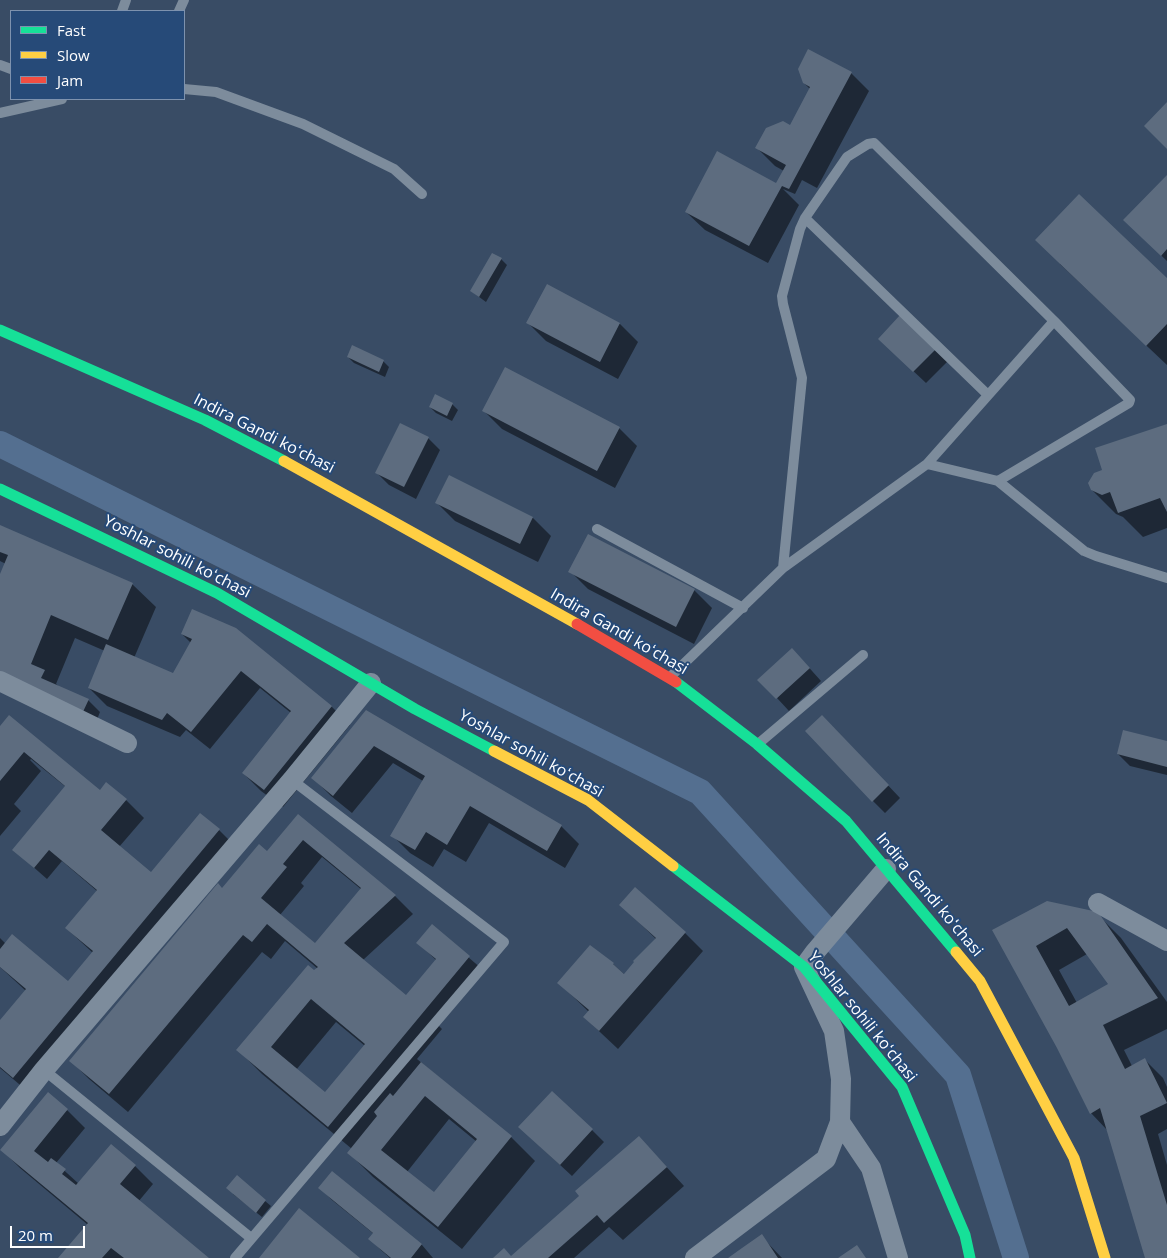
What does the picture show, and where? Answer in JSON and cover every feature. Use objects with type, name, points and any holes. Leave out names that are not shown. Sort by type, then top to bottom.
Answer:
[{"type":"street","name":"Indira Gandi koʻchasi","points":[[0,330],[205,420],[318,479],[670,677],[757,744],[846,821],[980,980],[1074,1158],[1105,1258]]},
{"type":"street","name":"Yoshlar sohili koʻchasi","points":[[0,489],[217,593],[415,708],[588,800],[804,967],[902,1087],[964,1235],[970,1258]]},
{"type":"street","points":[[0,681],[127,743]]},
{"type":"street","points":[[0,1126],[44,1070],[292,780],[371,682]]},
{"type":"street","points":[[695,1258],[826,1159],[840,1122],[841,1079],[834,1031],[804,967],[886,869]]},
{"type":"street","points":[[1098,903],[1167,941]]},
{"type":"street","points":[[840,1122],[871,1168],[898,1258]]},
{"type":"lane","points":[[185,89],[216,92],[303,124],[394,169],[422,194]]},
{"type":"lane","points":[[0,113],[58,100]]},
{"type":"lane","points":[[783,568],[802,378],[782,296],[800,229],[805,218],[847,157],[868,144],[874,144],[1054,321],[1130,400],[1129,403],[998,481]]},
{"type":"lane","points":[[805,218],[988,395]]},
{"type":"lane","points":[[670,677],[783,568],[927,464],[1054,321]]},
{"type":"lane","points":[[927,464],[998,481],[1084,551],[1167,578]]},
{"type":"lane","points":[[597,529],[743,608]]},
{"type":"lane","points":[[757,744],[863,655]]},
{"type":"lane","points":[[235,1258],[504,942],[292,780]]},
{"type":"lane","points":[[44,1070],[251,1238]]},
{"type":"building","points":[[808,49],[852,72],[789,189],[782,186],[749,246],[685,212],[717,151],[776,183],[786,165],[755,148],[766,128],[783,121],[790,125],[810,87],[803,83],[798,69]]},
{"type":"building","points":[[1167,102],[1167,149],[1144,126]]},
{"type":"building","points":[[1167,175],[1167,249],[1161,256],[1123,220]]},
{"type":"building","points":[[1079,194],[1167,278],[1167,324],[1146,346],[1035,240]]},
{"type":"building","points":[[492,253],[502,258],[479,297],[470,291]]},
{"type":"building","points":[[547,284],[620,323],[600,362],[526,323]]},
{"type":"building","points":[[901,314],[937,348],[913,372],[878,339]]},
{"type":"building","points":[[352,345],[384,360],[379,372],[347,357]]},
{"type":"building","points":[[505,367],[620,427],[597,471],[482,411]]},
{"type":"building","points":[[435,394],[453,403],[447,416],[429,407]]},
{"type":"building","points":[[400,423],[429,437],[404,487],[375,473]]},
{"type":"building","points":[[1167,424],[1167,512],[1160,498],[1118,513],[1110,492],[1102,495],[1091,490],[1088,483],[1094,473],[1102,470],[1095,448]]},
{"type":"building","points":[[449,475],[533,517],[520,544],[435,503]]},
{"type":"building","points":[[0,525],[133,583],[108,640],[51,615],[31,664],[45,670],[41,678],[89,699],[81,716],[0,678],[0,574],[8,555],[0,552]]},
{"type":"building","points":[[588,534],[695,589],[676,627],[568,572]]},
{"type":"building","points":[[192,609],[236,628],[332,706],[264,790],[242,773],[291,711],[241,671],[191,732],[167,713],[162,720],[88,688],[106,644],[173,673],[192,639],[181,634]]},
{"type":"building","points":[[792,648],[810,668],[776,699],[757,680]]},
{"type":"building","points":[[366,710],[562,825],[547,851],[470,806],[447,845],[426,832],[415,850],[390,836],[425,776],[374,746],[333,796],[311,778]]},
{"type":"building","points":[[9,715],[100,790],[106,782],[127,799],[101,830],[151,872],[200,813],[220,829],[13,1078],[0,1067],[0,1020],[26,989],[0,967],[0,949],[12,934],[68,981],[93,951],[65,928],[97,890],[49,850],[34,868],[12,850],[65,786],[24,752],[0,781],[0,726]]},
{"type":"building","points":[[822,715],[889,785],[872,802],[805,731]]},
{"type":"building","points":[[1123,730],[1167,741],[1167,767],[1117,754]]},
{"type":"building","points":[[298,814],[396,895],[344,943],[406,995],[436,959],[416,943],[432,924],[470,956],[328,1127],[236,1050],[308,965],[314,970],[318,967],[267,924],[252,942],[243,935],[109,1094],[69,1061],[218,883],[222,888],[259,844],[267,851]],"holes":[[[303,840],[361,888],[315,943],[261,898],[287,867],[283,864]],[[311,999],[365,1044],[325,1092],[271,1047]]]},
{"type":"building","points":[[635,887],[686,932],[599,1031],[583,1017],[589,1010],[557,983],[590,945],[614,963],[624,974],[633,961],[656,938],[619,905]]},
{"type":"building","points":[[1047,901],[1098,912],[1158,998],[1103,1025],[1125,1069],[1145,1058],[1167,1103],[1140,1116],[1167,1205],[1167,1258],[1145,1258],[1100,1108],[1090,1114],[1057,1048],[992,930]],"holes":[[[1067,928],[1108,984],[1069,1006],[1036,946]]]},
{"type":"building","points":[[421,1062],[512,1136],[438,1227],[347,1153],[377,1116],[374,1112],[390,1093],[393,1096]],"holes":[[[425,1096],[477,1139],[434,1192],[381,1150]]]},
{"type":"building","points":[[552,1091],[593,1129],[560,1165],[518,1127]]},
{"type":"building","points":[[48,1092],[68,1109],[34,1151],[48,1162],[51,1158],[66,1169],[62,1174],[76,1185],[111,1144],[136,1165],[120,1184],[209,1258],[124,1258],[111,1248],[102,1258],[58,1258],[88,1223],[0,1150]]},
{"type":"building","points":[[639,1136],[667,1167],[604,1223],[597,1215],[548,1258],[493,1258],[504,1248],[511,1256],[579,1196],[575,1191]]},
{"type":"building","points":[[332,1171],[422,1244],[411,1258],[391,1258],[368,1239],[373,1233],[318,1188]]},
{"type":"building","points":[[237,1175],[266,1200],[256,1213],[226,1188]]},
{"type":"building","points":[[299,1208],[360,1258],[259,1258]]},
{"type":"building","points":[[762,1234],[778,1258],[728,1258],[742,1248]]},
{"type":"building","points":[[857,1245],[866,1258],[838,1258]]},
{"type":"waterway","points":[[0,444],[700,792],[958,1075],[1016,1258]]},
{"type":"traffic: fast","points":[[0,330],[205,420],[284,461]]},
{"type":"traffic: fast","points":[[0,489],[217,593],[415,709],[494,751]]},
{"type":"traffic: fast","points":[[676,682],[757,744],[846,821],[956,952]]},
{"type":"traffic: fast","points":[[673,866],[804,967],[902,1087],[965,1235],[970,1258]]},
{"type":"traffic: slow","points":[[284,461],[577,624]]},
{"type":"traffic: slow","points":[[494,751],[588,800],[673,866]]},
{"type":"traffic: slow","points":[[956,952],[980,981],[1074,1158],[1105,1258]]},
{"type":"traffic: jam","points":[[577,624],[676,682]]}]
